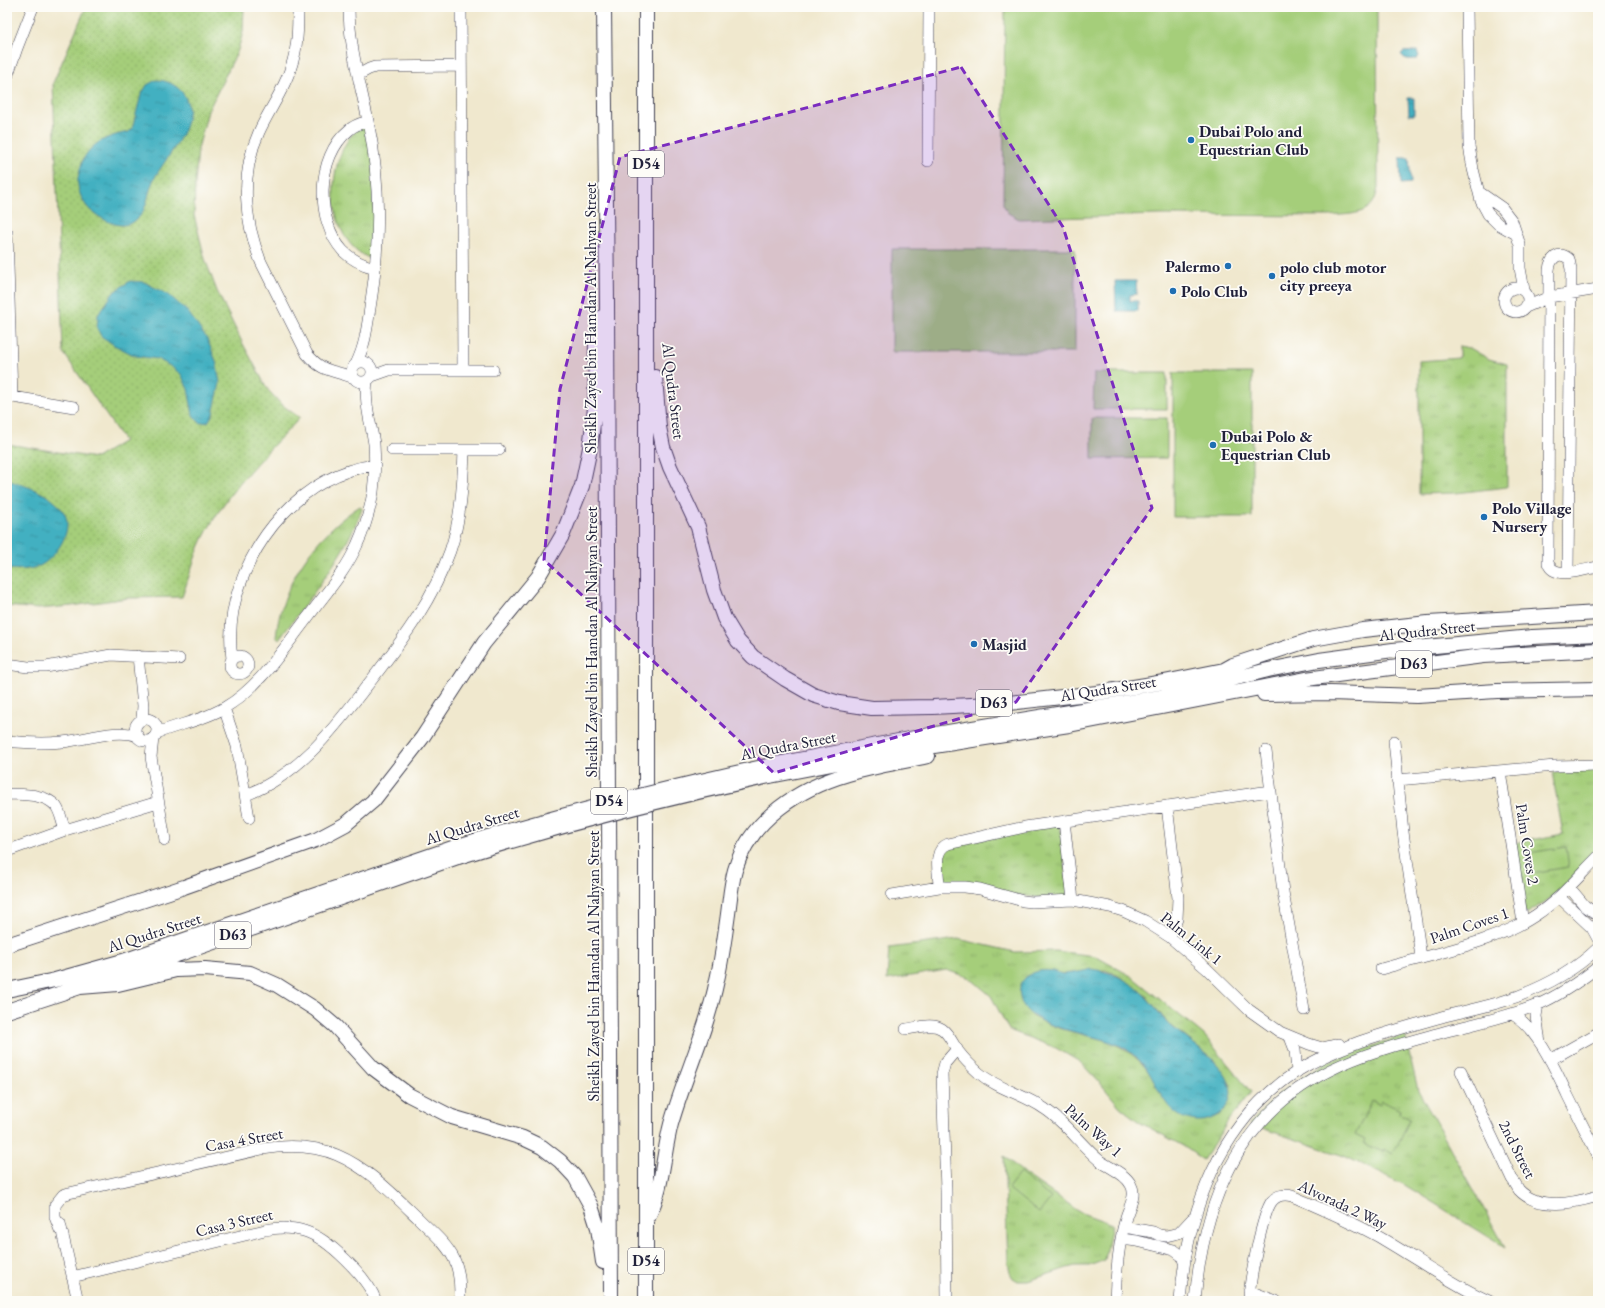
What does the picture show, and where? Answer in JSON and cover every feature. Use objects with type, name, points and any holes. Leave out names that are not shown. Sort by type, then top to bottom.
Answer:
[{"type":"main road","name":"Sheikh Zayed bin Hamdan Al Nahyan Street","points":[[604,7],[607,302],[611,1301]]},
{"type":"main road","name":"D54","points":[[646,7],[646,1301]]},
{"type":"main road","points":[[7,945],[184,887],[311,842],[346,824],[373,801],[422,738],[484,643],[538,577],[564,534],[577,502],[589,454],[595,408],[596,341],[600,321],[607,302]]},
{"type":"main road","name":"Al Qudra Street","points":[[646,321],[653,351],[658,427],[670,467],[693,514],[702,539],[714,590],[720,608],[738,641],[744,648],[760,663],[784,680],[813,696],[838,703],[872,708],[933,707],[1044,700],[1164,682],[1224,670],[1233,665],[1313,639],[1363,630],[1428,623],[1598,613]]},
{"type":"main road","name":"Al Qudra Street","points":[[7,990],[55,980],[123,961],[457,852],[768,771],[930,735],[1161,697],[1245,675],[1300,663],[1393,650],[1532,637],[1598,634]]},
{"type":"main road","points":[[1224,670],[1298,654],[1364,648],[1393,650]]},
{"type":"main road","name":"Al Qudra Street","points":[[768,771],[1069,726],[1306,679],[1483,656],[1598,650]]},
{"type":"main road","name":"Al Qudra Street","points":[[1232,694],[1331,693],[1411,696],[1497,691],[1598,689]]},
{"type":"main road","points":[[646,1220],[659,1190],[666,1146],[676,1107],[701,1041],[712,1003],[721,960],[735,870],[743,850],[755,832],[769,816],[791,801],[809,790],[833,779],[862,770],[967,747],[1001,736]]},
{"type":"main road","name":"Al Qudra Street","points":[[7,1011],[80,987],[457,852]]},
{"type":"main road","points":[[80,987],[118,984],[176,970],[220,969],[250,974],[290,992],[325,1017],[373,1068],[409,1096],[452,1117],[479,1126],[512,1134],[533,1142],[552,1154],[568,1169],[581,1186],[594,1217],[600,1240],[607,1301]]},
{"type":"street","points":[[7,78],[16,48],[33,7]]},
{"type":"street","points":[[298,7],[298,32],[291,67],[285,82],[259,132],[252,150],[248,169],[248,213],[251,235],[258,255],[302,346],[314,362],[320,367],[334,373],[363,373],[388,370],[493,370]]},
{"type":"street","points":[[7,741],[28,743],[63,742],[122,732],[176,726],[192,722],[224,708],[240,697],[257,682],[344,570],[357,546],[367,520],[373,492],[375,465],[374,444],[363,373],[365,343],[375,268],[377,192],[373,148],[350,39],[349,7]]},
{"type":"street","points":[[461,7],[463,370]]},
{"type":"street","points":[[928,161],[929,7]]},
{"type":"street","points":[[1467,7],[1469,146],[1473,169],[1484,207],[1493,220],[1504,229],[1516,234],[1521,251],[1520,268],[1526,293],[1529,299],[1526,307]]},
{"type":"street","points":[[358,75],[376,67],[462,66]]},
{"type":"street","points":[[368,121],[348,130],[338,142],[327,168],[324,179],[323,196],[328,224],[338,244],[351,258],[359,263],[375,268]]},
{"type":"street","points":[[7,232],[10,397],[74,407]]},
{"type":"street","points":[[1568,572],[1570,263],[1565,257],[1557,256],[1551,260],[1550,264],[1548,297],[1548,563],[1554,571],[1568,572],[1581,571],[1597,566]]},
{"type":"street","points":[[1520,268],[1504,296],[1507,308],[1511,311],[1517,312],[1523,310],[1526,307],[1548,297],[1598,288]]},
{"type":"street","points":[[1509,289],[1517,287],[1526,293],[1548,297]]},
{"type":"street","points":[[392,450],[498,450]]},
{"type":"street","points":[[246,795],[262,789],[283,776],[319,746],[346,713],[415,621],[441,573],[452,545],[461,503],[464,450]]},
{"type":"street","points":[[232,659],[231,627],[236,596],[248,566],[267,534],[293,504],[320,484],[351,470],[375,465]]},
{"type":"street","points":[[7,664],[28,667],[46,666],[111,655],[179,659]]},
{"type":"street","points":[[138,656],[143,706],[165,840]]},
{"type":"street","points":[[224,708],[237,746],[249,818]]},
{"type":"street","name":"Palm Coves 1","points":[[1394,741],[1405,848],[1421,957]]},
{"type":"street","points":[[1266,752],[1282,886],[1304,1010]]},
{"type":"street","points":[[1397,780],[1500,771],[1598,765]]},
{"type":"street","name":"Palm Coves 2","points":[[1500,771],[1523,923]]},
{"type":"street","points":[[939,887],[938,857],[939,851],[944,845],[1025,827],[1270,791]]},
{"type":"street","points":[[7,794],[45,798],[52,802],[56,807],[65,830]]},
{"type":"street","points":[[7,851],[65,830],[158,802]]},
{"type":"street","points":[[1167,806],[1178,898],[1177,919],[1174,930],[1170,936]]},
{"type":"street","points":[[1064,821],[1073,900]]},
{"type":"street","name":"Palm Coves 1","points":[[1381,969],[1494,936],[1523,923],[1536,916],[1559,897],[1598,857]]},
{"type":"street","name":"Palm Link 1","points":[[892,895],[939,887],[965,887],[980,889],[1027,902],[1073,900],[1123,911],[1149,923],[1170,936],[1257,1016],[1290,1037],[1322,1048],[1331,1047],[1342,1043],[1349,1043],[1353,1045]]},
{"type":"street","points":[[1569,888],[1580,901],[1598,915],[1590,925]]},
{"type":"street","points":[[1559,897],[1590,925],[1598,939]]},
{"type":"street","points":[[1573,910],[1580,901]]},
{"type":"street","points":[[1180,1301],[1184,1262],[1194,1216],[1212,1170],[1238,1127],[1266,1096],[1297,1072],[1319,1060],[1353,1045],[1418,1024],[1503,1002],[1530,992],[1576,966],[1598,948]]},
{"type":"street","points":[[1195,1301],[1203,1239],[1211,1210],[1220,1188],[1234,1161],[1248,1139],[1264,1119],[1283,1100],[1303,1086],[1331,1070],[1358,1058],[1512,1014],[1538,1004],[1566,989],[1598,967]]},
{"type":"street","points":[[1538,1004],[1532,1024],[1541,1044],[1593,1134],[1598,1156]]},
{"type":"street","points":[[1512,1014],[1523,1021],[1532,1024]]},
{"type":"street","points":[[1389,1048],[1416,1036],[1419,1031],[1418,1024]]},
{"type":"street","name":"Palm Way 1","points":[[906,1029],[932,1026],[937,1027],[946,1033],[970,1066],[998,1086],[1036,1103],[1052,1114],[1088,1149],[1128,1180],[1133,1190],[1133,1195],[1121,1240],[1115,1301]]},
{"type":"street","points":[[1550,1060],[1598,1033]]},
{"type":"street","points":[[1290,1037],[1295,1050],[1297,1072]]},
{"type":"street","points":[[946,1301],[946,1190],[942,1074],[945,1063],[957,1049]]},
{"type":"street","name":"2nd Street","points":[[1461,1071],[1512,1179],[1519,1189],[1528,1197],[1540,1202],[1568,1202],[1598,1196]]},
{"type":"street","points":[[1220,1188],[1214,1185],[1214,1180],[1225,1152],[1238,1127]]},
{"type":"street","name":"Casa 4 Street","points":[[78,1301],[60,1230],[55,1217],[55,1205],[63,1195],[262,1149],[294,1146],[316,1149],[336,1155],[372,1177],[413,1213],[447,1247],[455,1260],[459,1275],[460,1301]]},
{"type":"street","name":"Alvorada 2 Way","points":[[1249,1296],[1261,1234],[1269,1207],[1271,1202],[1276,1198],[1286,1195],[1292,1196],[1364,1228],[1457,1284],[1490,1301]]},
{"type":"street","points":[[1124,1228],[1154,1232],[1163,1236],[1170,1235],[1182,1230],[1194,1216]]},
{"type":"street","name":"Casa 3 Street","points":[[72,1277],[265,1230],[279,1227],[293,1228],[306,1231],[319,1237],[342,1256],[362,1276],[369,1286],[376,1301]]},
{"type":"street","points":[[1151,1244],[1149,1238],[1154,1232]]},
{"type":"street","points":[[1167,1248],[1171,1242],[1170,1235]]},
{"type":"street","points":[[1121,1240],[1137,1241],[1167,1248],[1179,1253],[1184,1262]]},
{"type":"street","points":[[1249,1296],[1276,1301]]},
{"type":"highlighted area","points":[[961,67],[1063,227],[1152,508],[1016,702],[774,773],[544,560],[560,389],[620,157]]},
{"type":"green space","points":[[86,7],[244,7],[243,32],[238,50],[208,111],[198,149],[194,215],[205,259],[217,291],[242,342],[268,390],[281,404],[300,418],[247,475],[223,505],[203,539],[194,560],[182,597],[128,598],[38,609],[7,606],[7,444],[96,458],[124,441],[63,352],[53,83]]},
{"type":"green space","name":"Dubai Polo and Equestrian Club","points":[[1005,7],[1377,7],[1378,188],[1374,201],[1370,206],[1361,212],[1330,216],[1158,215],[1019,219],[1008,213],[1003,204]]},
{"type":"green space","points":[[368,127],[373,155],[375,252],[369,258],[356,249],[346,238],[339,223],[335,208],[334,191],[335,174],[345,145],[356,130]]},
{"type":"green space","points":[[892,249],[1075,249],[1075,352],[892,352]]},
{"type":"green space","points":[[1459,346],[1470,348],[1489,359],[1507,364],[1507,487],[1456,493],[1419,494],[1419,361],[1459,358]]},
{"type":"green space","points":[[1094,373],[1167,373],[1167,409],[1093,409]]},
{"type":"green space","name":"Dubai Polo & Equestrian Club","points":[[1173,373],[1252,373],[1252,517],[1173,517]]},
{"type":"green space","points":[[1092,418],[1167,418],[1167,458],[1092,459]]},
{"type":"green space","points":[[360,506],[362,509],[346,544],[336,561],[279,640],[276,637],[279,617],[285,598],[303,562],[329,531]]},
{"type":"green space","points":[[1598,769],[1598,853],[1557,894],[1525,915],[1514,843],[1563,834],[1552,772]]},
{"type":"green space","points":[[1060,824],[1069,899],[1051,899],[942,886],[940,858],[946,846]]},
{"type":"green space","points":[[1566,847],[1569,867],[1531,873],[1528,853]]},
{"type":"green space","points":[[958,939],[1015,952],[1056,951],[1095,956],[1131,976],[1204,1035],[1251,1092],[1227,1123],[1203,1160],[1183,1146],[1139,1122],[1120,1107],[1080,1062],[1056,1048],[1009,1030],[991,996],[970,978],[946,970],[887,980],[889,948]],"holes":[[[1105,970],[1117,975],[1146,996],[1168,1023],[1214,1060],[1231,1085],[1170,1107],[1148,1070],[1125,1049],[1104,1040],[1055,1027],[1031,1016],[1052,971],[1061,974]]]},
{"type":"green space","points":[[1405,1035],[1418,1090],[1505,1247],[1403,1184],[1344,1156],[1250,1124],[1280,1093],[1326,1062]]},
{"type":"green space","points":[[1372,1101],[1380,1105],[1382,1101],[1400,1110],[1399,1114],[1410,1119],[1393,1154],[1384,1149],[1383,1152],[1363,1143],[1365,1140],[1355,1135]]},
{"type":"green space","points":[[1004,1156],[1026,1175],[1079,1212],[1112,1224],[1105,1260],[1089,1266],[1075,1266],[1067,1268],[1028,1281],[1018,1281],[1013,1278],[1010,1273],[1008,1263]]},
{"type":"green space","points":[[1020,1173],[1051,1198],[1039,1213],[1008,1188]]},
{"type":"water","points":[[1417,51],[1419,56],[1417,59],[1406,59],[1401,54],[1403,52]]},
{"type":"water","points":[[156,80],[170,83],[182,92],[187,103],[188,114],[186,126],[174,149],[154,179],[146,205],[139,217],[135,221],[128,224],[115,224],[97,215],[85,204],[81,197],[78,185],[80,170],[87,154],[98,143],[113,136],[129,132],[132,129],[141,95],[147,85]]},
{"type":"water","points":[[1408,98],[1414,98],[1414,115],[1409,115]]},
{"type":"water","points":[[1400,158],[1409,158],[1411,183],[1401,184]]},
{"type":"water","points":[[130,281],[144,282],[169,295],[188,312],[207,339],[216,361],[220,383],[213,414],[208,422],[200,423],[193,415],[188,389],[181,374],[158,359],[136,356],[114,345],[101,336],[97,328],[98,315],[114,292]]},
{"type":"water","points":[[1115,281],[1136,281],[1137,294],[1130,295],[1130,301],[1138,301],[1138,311],[1116,311]]},
{"type":"water","points":[[7,480],[38,491],[52,499],[63,511],[66,518],[66,533],[63,540],[49,560],[39,566],[21,569],[7,569]]},
{"type":"water","points":[[1092,969],[1115,975],[1135,987],[1150,1001],[1168,1023],[1219,1066],[1226,1077],[1230,1088],[1230,1099],[1220,1114],[1204,1121],[1187,1119],[1179,1115],[1162,1097],[1144,1065],[1126,1049],[1113,1043],[1060,1028],[1043,1021],[1030,1013],[1021,1002],[1020,988],[1024,979],[1030,974],[1046,970],[1066,974]]},
{"type":"place","name":"Dubai Polo and Equestrian Club","points":[[1191,140]]},
{"type":"place","name":"Palermo","points":[[1228,266]]},
{"type":"place","name":"polo club motor city preeya","points":[[1272,276]]},
{"type":"place","name":"Polo Club","points":[[1173,291]]},
{"type":"place","name":"Dubai Polo & Equestrian Club","points":[[1213,445]]},
{"type":"place","name":"Polo Village Nursery","points":[[1484,517]]},
{"type":"place","name":"Masjid","points":[[974,644]]}]
